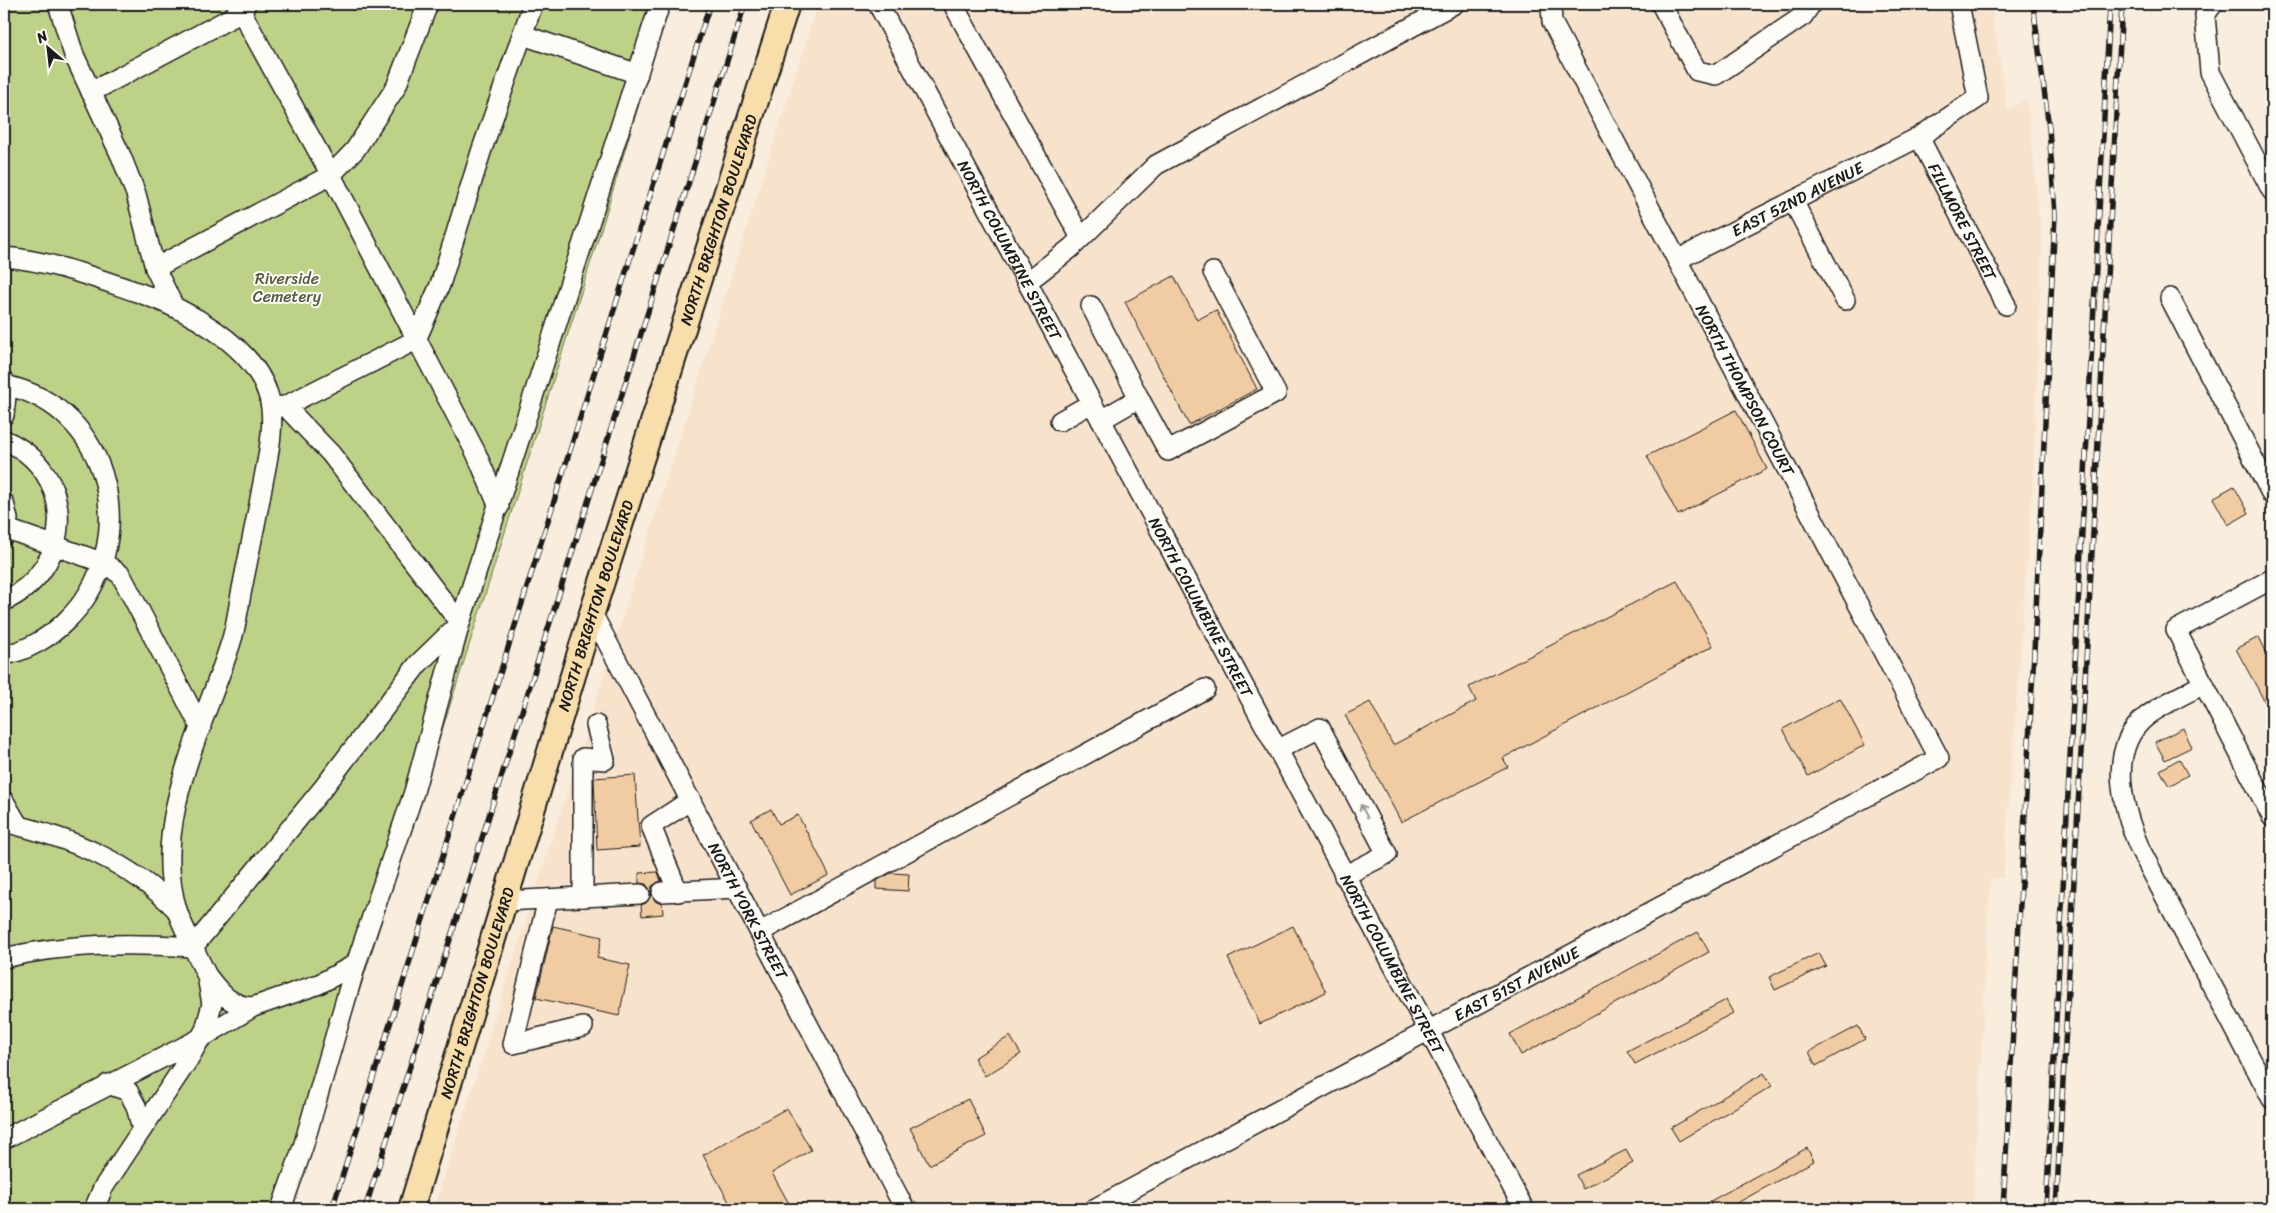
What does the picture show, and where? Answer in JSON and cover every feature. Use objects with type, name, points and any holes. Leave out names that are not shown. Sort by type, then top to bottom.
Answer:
[{"type":"main road","name":"NORTH BRIGHTON BOULEVARD","points":[[411,1209],[592,613],[787,4]]},
{"type":"street","points":[[58,4],[74,55],[121,156],[136,194],[155,268],[173,305]]},
{"type":"street","points":[[155,268],[331,175],[354,150],[396,86],[428,4]]},
{"type":"street","points":[[279,407],[416,340],[440,285],[481,152],[533,4]]},
{"type":"street","points":[[281,1209],[303,1147],[356,964],[414,792],[460,623],[660,4]]},
{"type":"street","name":"NORTH COLUMBINE STREET","points":[[878,4],[1524,1209]]},
{"type":"street","points":[[953,4],[1081,238]]},
{"type":"street","points":[[1027,282],[1081,238],[1156,165],[1454,4]]},
{"type":"street","points":[[1661,4],[1697,71],[1716,75],[1803,16],[1811,4]]},
{"type":"street","name":"EAST 52ND AVENUE","points":[[1677,260],[1919,137],[1978,98],[1959,4]]},
{"type":"street","points":[[90,92],[242,7],[476,453],[499,507]]},
{"type":"street","points":[[2209,9],[2210,72],[2272,191]]},
{"type":"street","name":"NORTH THOMPSON COURT","points":[[1551,13],[1677,260],[1939,758]]},
{"type":"street","points":[[522,35],[638,74]]},
{"type":"street","name":"FILLMORE STREET","points":[[1919,137],[2006,305]]},
{"type":"street","points":[[1793,201],[1845,300]]},
{"type":"street","points":[[4,257],[51,264],[90,275],[173,305],[232,345],[252,366],[279,407],[331,454],[460,623]]},
{"type":"street","points":[[1091,306],[1138,398],[1168,451],[1276,393],[1213,272]]},
{"type":"street","points":[[2170,298],[2272,495]]},
{"type":"street","points":[[4,415],[5,384],[28,393],[48,404],[71,424],[94,454],[103,474],[111,518],[104,563],[93,588],[77,610],[58,629],[35,644],[4,655]]},
{"type":"street","points":[[1060,421],[1138,398]]},
{"type":"street","points":[[253,1007],[240,1006],[223,996],[208,976],[177,910],[171,877],[170,850],[172,822],[179,792],[232,640],[268,452],[279,407]]},
{"type":"street","points":[[4,440],[24,450],[34,459],[49,481],[58,513],[55,545],[50,558],[34,581],[24,590],[4,601]]},
{"type":"street","points":[[4,503],[8,518],[5,532],[55,545],[104,563],[121,575],[201,728]]},
{"type":"street","points":[[2272,580],[2176,630],[2272,817]]},
{"type":"street","name":"NORTH YORK STREET","points":[[592,613],[905,1209]]},
{"type":"street","points":[[193,947],[324,786],[418,664],[460,623]]},
{"type":"street","points":[[2204,684],[2164,705],[2146,717],[2133,731],[2126,748],[2121,774],[2125,812],[2141,851],[2272,1099]]},
{"type":"street","points":[[760,932],[1205,689]]},
{"type":"street","points":[[584,897],[583,758],[605,760],[596,725]]},
{"type":"street","points":[[1279,749],[1320,728],[1387,854],[1344,876]]},
{"type":"street","name":"EAST 51ST AVENUE","points":[[1094,1209],[1939,758]]},
{"type":"street","points":[[691,800],[651,826],[670,892],[737,888]]},
{"type":"street","points":[[4,802],[11,824],[104,856],[155,888],[177,910]]},
{"type":"street","points":[[504,901],[640,894]]},
{"type":"street","points":[[548,899],[513,1044],[583,1027]]},
{"type":"street","points":[[4,958],[61,947],[96,944],[193,947]]},
{"type":"street","points":[[4,1139],[201,1038],[253,1007],[319,984],[356,964]]},
{"type":"street","points":[[94,1209],[103,1188],[201,1038],[212,1004],[208,976]]},
{"type":"street","points":[[319,984],[328,990],[337,1003],[341,1016]]},
{"type":"street","points":[[108,1084],[128,1091],[136,1106],[142,1129]]},
{"type":"shaded area","points":[[818,4],[1991,4],[2007,110],[2027,99],[2042,244],[2033,480],[2003,877],[1990,879],[1973,1209],[434,1209]]},
{"type":"green space","name":"Riverside Cemetery","points":[[4,4],[669,4],[600,233],[290,1209],[4,1209]]},
{"type":"building","points":[[1174,276],[1197,320],[1216,310],[1257,389],[1189,425],[1125,302]]},
{"type":"building","points":[[1736,410],[1767,469],[1678,515],[1647,456]]},
{"type":"building","points":[[2234,486],[2249,513],[2228,525],[2213,498]]},
{"type":"building","points":[[1677,581],[1713,646],[1503,758],[1508,767],[1401,822],[1345,715],[1370,702],[1393,745],[1476,701],[1469,687]]},
{"type":"building","points":[[2259,637],[2272,664],[2272,715],[2236,649]]},
{"type":"building","points":[[1840,698],[1865,745],[1808,776],[1783,729]]},
{"type":"building","points":[[2183,728],[2192,747],[2165,760],[2155,742]]},
{"type":"building","points":[[2179,759],[2188,775],[2169,786],[2160,770]]},
{"type":"building","points":[[635,775],[640,847],[597,850],[594,778]]},
{"type":"building","points":[[771,809],[779,824],[798,815],[829,875],[790,895],[751,820]]},
{"type":"building","points":[[658,872],[661,881],[652,886],[651,892],[646,884],[639,883],[639,873]]},
{"type":"building","points":[[891,873],[909,874],[908,891],[876,889],[876,881]]},
{"type":"building","points":[[651,894],[656,902],[662,903],[663,914],[642,916],[641,905],[646,903]]},
{"type":"building","points":[[553,926],[602,937],[597,958],[630,965],[619,1016],[536,998]]},
{"type":"building","points":[[1293,926],[1326,992],[1260,1024],[1228,958]]},
{"type":"building","points":[[1698,932],[1709,952],[1521,1055],[1510,1034]]},
{"type":"building","points":[[1819,953],[1826,966],[1775,990],[1769,977]]},
{"type":"building","points":[[1726,1000],[1733,1013],[1635,1064],[1627,1051]]},
{"type":"building","points":[[1858,1026],[1865,1039],[1816,1066],[1809,1052]]},
{"type":"building","points":[[1010,1036],[1021,1054],[985,1076],[974,1058]]},
{"type":"building","points":[[1764,1073],[1772,1086],[1679,1141],[1671,1128]]},
{"type":"building","points":[[968,1099],[986,1136],[929,1165],[910,1128]]},
{"type":"building","points":[[787,1108],[811,1150],[772,1173],[792,1209],[733,1209],[703,1155]]},
{"type":"building","points":[[1807,1148],[1814,1161],[1726,1209],[1696,1209]]},
{"type":"building","points":[[1626,1150],[1633,1163],[1583,1189],[1576,1175]]},
{"type":"railway","points":[[332,1209],[710,4]]},
{"type":"railway","points":[[365,1209],[745,4]]},
{"type":"railway","points":[[2003,1209],[2034,652],[2055,215],[2049,128],[2033,4]]},
{"type":"railway","points":[[2046,1209],[2110,4]]},
{"type":"railway","points":[[2056,1209],[2122,4]]}]
